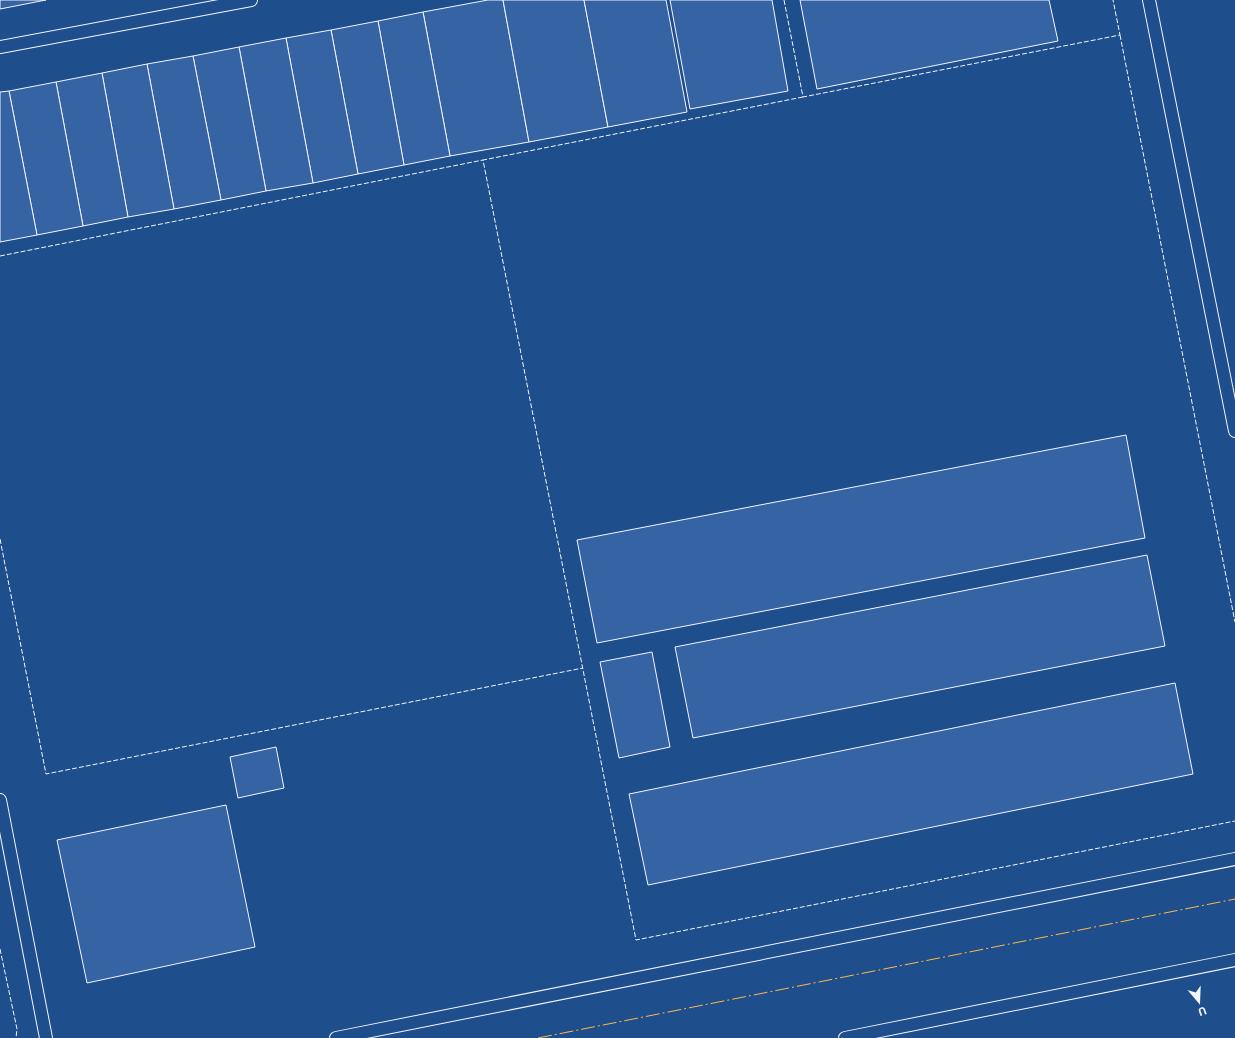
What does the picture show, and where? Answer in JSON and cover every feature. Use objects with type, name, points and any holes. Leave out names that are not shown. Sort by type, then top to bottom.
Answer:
[{"type":"lane","points":[[0,47],[251,0]]},
{"type":"lane","points":[[1149,0],[1235,431]]},
{"type":"lane","points":[[0,800],[46,1038]]},
{"type":"lane","points":[[336,1038],[1235,859]]},
{"type":"lane","points":[[845,1038],[1235,960]]},
{"type":"building","points":[[0,0],[46,0],[0,9]]},
{"type":"building","points":[[488,0],[503,0],[529,142],[450,156],[423,12]]},
{"type":"building","points":[[503,0],[584,0],[608,127],[529,142]]},
{"type":"building","points":[[584,0],[666,0],[687,112],[608,127]]},
{"type":"building","points":[[670,0],[772,0],[788,91],[690,109]]},
{"type":"building","points":[[800,0],[1049,0],[1058,41],[817,89]]},
{"type":"building","points":[[423,12],[450,156],[404,165],[378,21]]},
{"type":"building","points":[[378,21],[404,165],[358,174],[331,30]]},
{"type":"building","points":[[331,30],[358,174],[313,183],[286,38]]},
{"type":"building","points":[[286,38],[313,183],[266,191],[239,47]]},
{"type":"building","points":[[239,47],[266,191],[221,200],[193,56]]},
{"type":"building","points":[[193,56],[221,200],[174,209],[147,64]]},
{"type":"building","points":[[147,64],[174,209],[128,217],[102,73]]},
{"type":"building","points":[[102,73],[128,217],[83,226],[56,82]]},
{"type":"building","points":[[56,82],[83,226],[37,235],[9,91]]},
{"type":"building","points":[[9,91],[37,235],[0,242],[0,92]]},
{"type":"building","points":[[1126,435],[1145,538],[597,643],[577,540]]},
{"type":"building","points":[[1147,555],[1165,646],[693,738],[675,647]]},
{"type":"building","points":[[652,652],[670,747],[619,758],[600,662]]},
{"type":"building","points":[[1175,683],[1193,774],[648,885],[629,794]]},
{"type":"building","points":[[276,747],[284,788],[238,798],[230,757]]},
{"type":"building","points":[[226,805],[255,947],[87,983],[57,840]]},
{"type":"fence","points":[[784,0],[803,97],[1120,35],[1113,0]]},
{"type":"fence","points":[[1120,35],[1235,622]]},
{"type":"fence","points":[[803,97],[483,160],[636,940],[1235,821]]},
{"type":"fence","points":[[0,256],[483,160]]},
{"type":"fence","points":[[0,539],[46,774],[583,668]]},
{"type":"fence","points":[[0,949],[17,1029],[16,1038]]},
{"type":"power","points":[[538,1038],[1235,899]]}]
